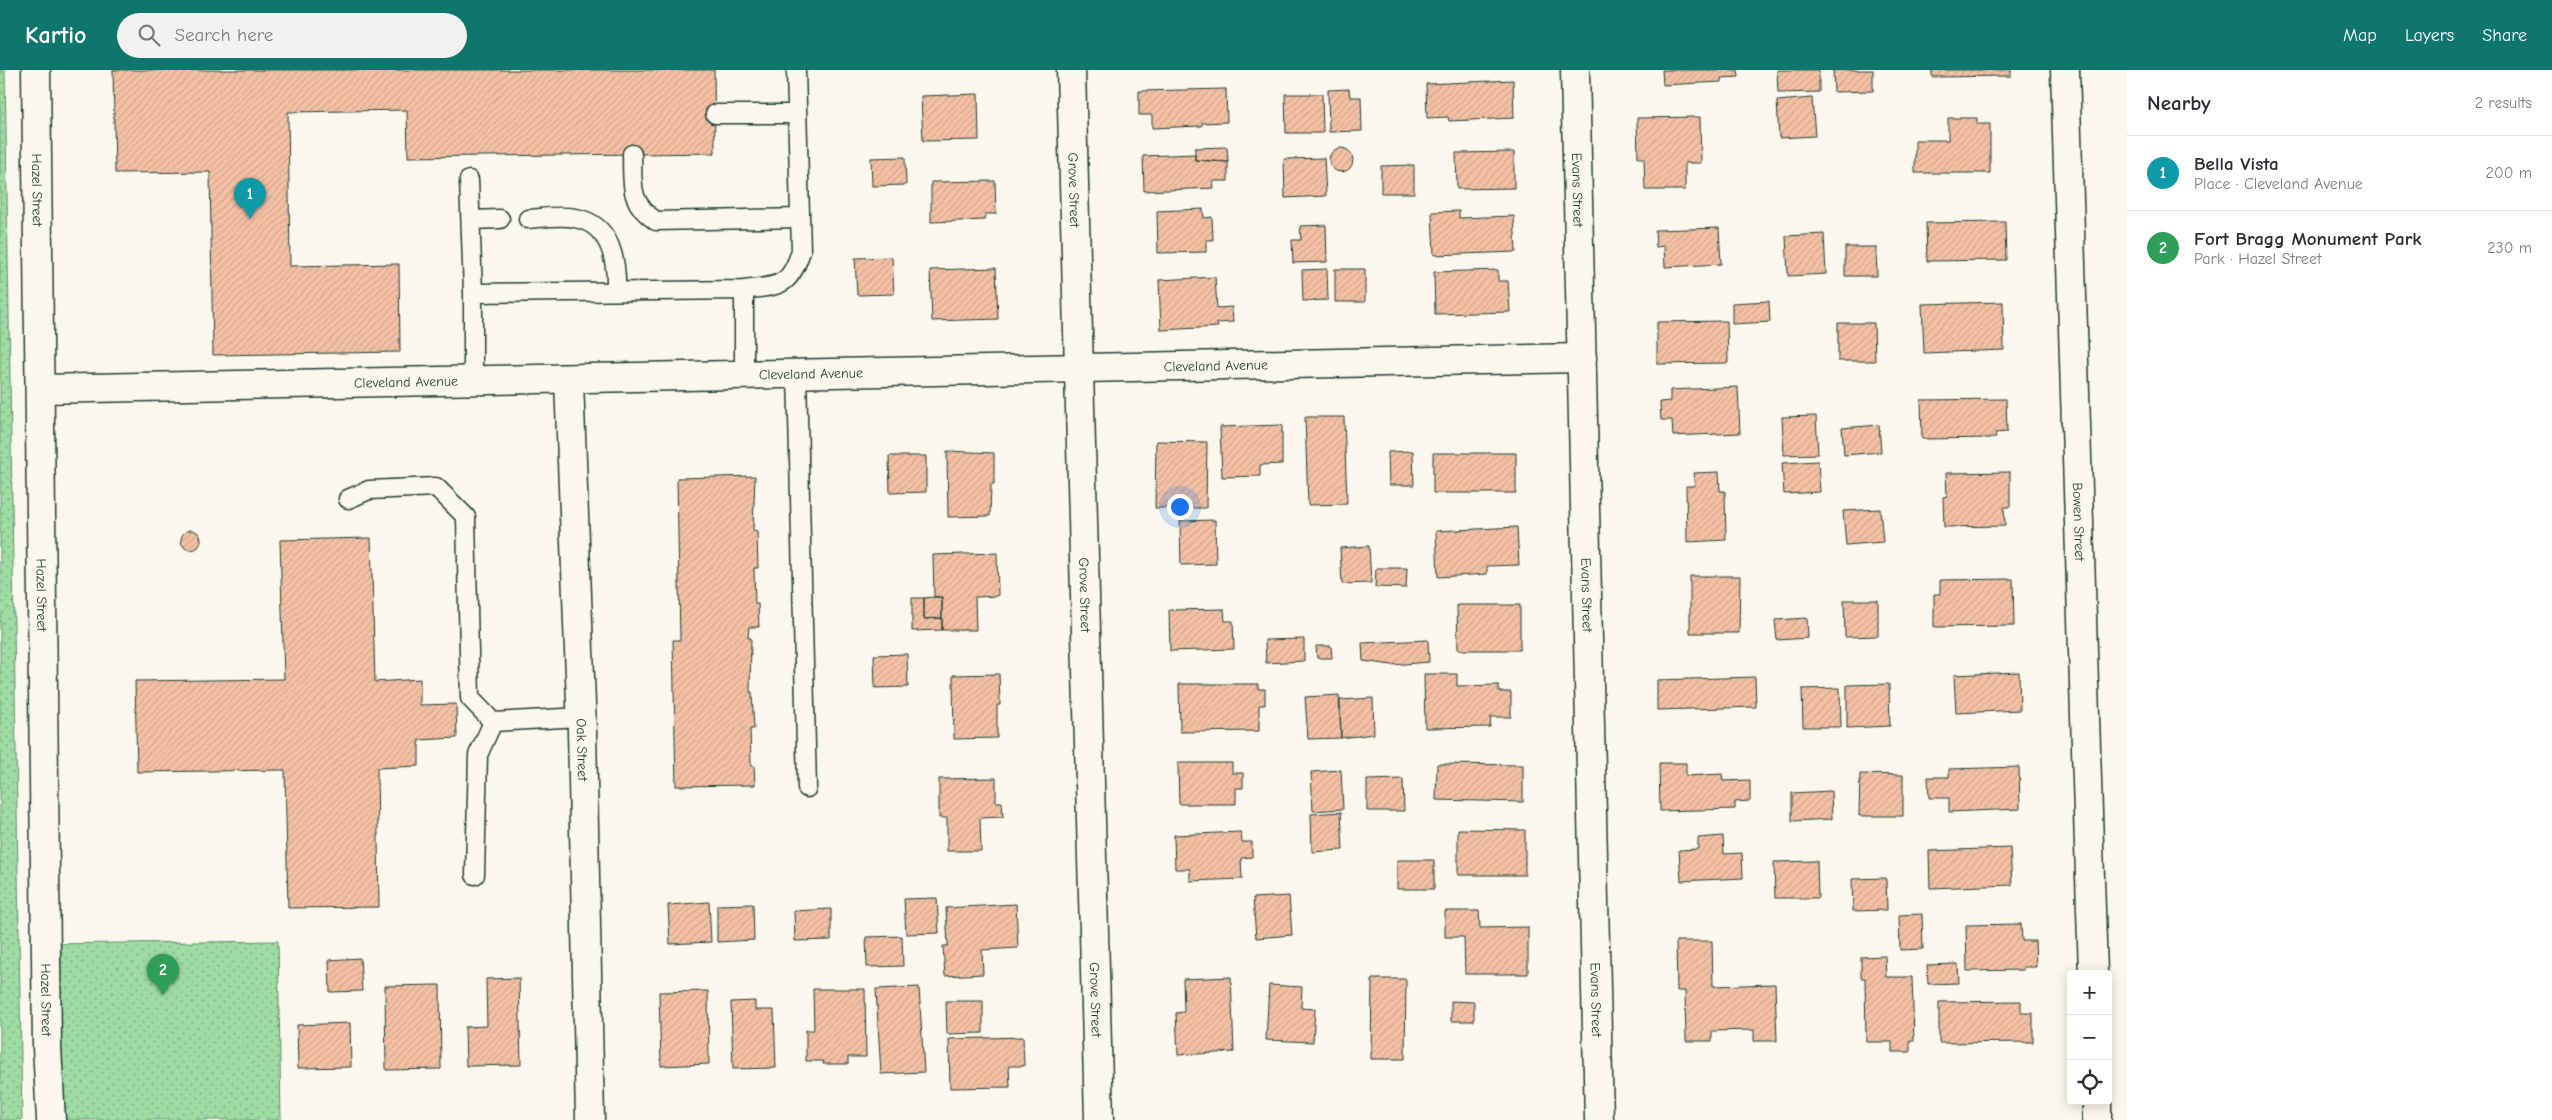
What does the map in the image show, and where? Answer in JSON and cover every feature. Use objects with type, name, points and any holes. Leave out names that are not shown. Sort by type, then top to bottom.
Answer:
[{"type":"street","name":"Hazel Street","points":[[36,70],[47,1047],[51,1120]]},
{"type":"street","name":"Grove Street","points":[[1071,70],[1099,1120]]},
{"type":"street","name":"Evans Street","points":[[1575,70],[1599,1120]]},
{"type":"street","name":"Bowen Street","points":[[2066,70],[2093,970]]},
{"type":"street","name":"Cleveland Avenue","points":[[41,389],[473,380],[569,380],[1582,358]]},
{"type":"street","name":"Oak Street","points":[[569,380],[581,717],[590,1120]]},
{"type":"street","points":[[2096,1105],[2097,1120]]},
{"type":"lane","points":[[473,293],[744,290],[778,286],[794,273],[801,251],[796,70]]},
{"type":"lane","points":[[715,114],[797,114]]},
{"type":"lane","points":[[632,154],[633,196],[645,213],[656,221],[800,218]]},
{"type":"lane","points":[[470,180],[473,380]]},
{"type":"lane","points":[[528,218],[574,218],[603,233],[612,250],[617,268],[616,291]]},
{"type":"lane","points":[[470,220],[500,219]]},
{"type":"lane","points":[[744,290],[744,376]]},
{"type":"lane","points":[[797,374],[807,788]]},
{"type":"lane","points":[[348,499],[368,490],[436,487],[466,517],[470,698],[493,722],[581,717]]},
{"type":"lane","points":[[475,875],[478,755],[493,722]]},
{"type":"green space","points":[[0,70],[5,70],[22,1120],[0,1120]]},
{"type":"green space","points":[[278,941],[281,1120],[51,1120],[46,944]]},
{"type":"building","points":[[113,70],[714,70],[715,153],[408,157],[407,110],[288,112],[290,266],[399,264],[400,352],[213,355],[210,172],[115,173]]},
{"type":"building","points":[[1662,70],[1738,70],[1739,77],[1721,78],[1721,82],[1663,85]]},
{"type":"building","points":[[1777,70],[1819,70],[1819,92],[1778,93]]},
{"type":"building","points":[[1833,70],[1873,70],[1873,91],[1834,92]]},
{"type":"building","points":[[1932,70],[2011,70],[2011,76],[1932,77]]},
{"type":"building","points":[[1513,80],[1514,118],[1449,121],[1448,117],[1427,118],[1426,84]]},
{"type":"building","points":[[1226,89],[1227,122],[1202,123],[1202,126],[1152,128],[1152,115],[1139,115],[1139,91]]},
{"type":"building","points":[[1349,89],[1350,97],[1361,97],[1362,131],[1329,132],[1328,90]]},
{"type":"building","points":[[978,94],[979,140],[923,141],[921,96]]},
{"type":"building","points":[[1285,94],[1322,94],[1323,133],[1286,133]]},
{"type":"building","points":[[1812,98],[1815,136],[1779,138],[1777,101]]},
{"type":"building","points":[[1700,117],[1701,163],[1685,163],[1685,190],[1645,190],[1644,158],[1638,158],[1637,118]]},
{"type":"building","points":[[1948,118],[1977,118],[1977,124],[1990,124],[1990,173],[1915,173],[1915,140],[1948,140]]},
{"type":"building","points":[[1227,147],[1228,162],[1195,160],[1195,148]]},
{"type":"building","points":[[1341,148],[1346,149],[1352,155],[1352,165],[1346,171],[1341,172],[1336,171],[1330,165],[1329,160],[1330,155],[1336,149]]},
{"type":"building","points":[[1514,152],[1514,188],[1457,189],[1456,153]]},
{"type":"building","points":[[1195,154],[1195,160],[1228,162],[1228,181],[1213,181],[1214,188],[1144,191],[1143,156]]},
{"type":"building","points":[[905,157],[906,185],[872,186],[871,158]]},
{"type":"building","points":[[1324,158],[1326,196],[1285,198],[1284,159]]},
{"type":"building","points":[[1414,165],[1414,193],[1381,193],[1381,166]]},
{"type":"building","points":[[995,181],[996,214],[985,214],[985,220],[931,222],[931,182]]},
{"type":"building","points":[[1203,209],[1204,218],[1212,217],[1213,240],[1206,240],[1206,252],[1158,253],[1157,211]]},
{"type":"building","points":[[1459,211],[1459,218],[1514,216],[1516,252],[1434,255],[1432,212]]},
{"type":"building","points":[[2005,222],[2006,260],[1927,261],[1926,223]]},
{"type":"building","points":[[1326,225],[1327,262],[1293,263],[1292,240],[1301,240],[1300,226]]},
{"type":"building","points":[[1719,228],[1721,264],[1665,267],[1664,246],[1656,247],[1655,230]]},
{"type":"building","points":[[1824,234],[1826,274],[1788,276],[1786,236]]},
{"type":"building","points":[[1845,247],[1876,247],[1877,276],[1845,276]]},
{"type":"building","points":[[892,257],[894,294],[857,295],[855,258]]},
{"type":"building","points":[[996,268],[998,319],[932,321],[930,270]]},
{"type":"building","points":[[1327,269],[1328,300],[1303,301],[1302,270]]},
{"type":"building","points":[[1335,269],[1365,269],[1365,302],[1335,302]]},
{"type":"building","points":[[1498,270],[1498,281],[1508,281],[1510,312],[1435,314],[1434,272]]},
{"type":"building","points":[[1215,277],[1217,308],[1232,307],[1233,322],[1217,323],[1218,327],[1161,330],[1159,280]]},
{"type":"building","points":[[1769,301],[1770,322],[1732,324],[1732,303]]},
{"type":"building","points":[[2003,302],[2004,350],[1924,353],[1922,304]]},
{"type":"building","points":[[1727,321],[1728,363],[1657,364],[1657,322]]},
{"type":"building","points":[[1838,323],[1874,323],[1875,361],[1838,361]]},
{"type":"building","points":[[1738,387],[1740,433],[1673,436],[1672,420],[1661,420],[1660,402],[1670,401],[1670,390]]},
{"type":"building","points":[[2006,399],[2007,432],[1995,433],[1996,438],[1922,439],[1921,400]]},
{"type":"building","points":[[1816,416],[1818,454],[1784,455],[1782,417]]},
{"type":"building","points":[[1305,417],[1344,417],[1347,504],[1308,505]]},
{"type":"building","points":[[1282,425],[1282,464],[1260,465],[1260,476],[1222,477],[1220,427]]},
{"type":"building","points":[[1879,425],[1881,452],[1844,455],[1842,428]]},
{"type":"building","points":[[1156,441],[1207,442],[1206,508],[1155,508]]},
{"type":"building","points":[[947,451],[994,453],[994,484],[991,484],[990,516],[948,517]]},
{"type":"building","points":[[1413,451],[1414,485],[1389,485],[1388,452]]},
{"type":"building","points":[[1433,453],[1516,453],[1516,493],[1433,493]]},
{"type":"building","points":[[889,456],[926,456],[926,492],[890,493]]},
{"type":"building","points":[[1818,461],[1820,492],[1784,494],[1782,463]]},
{"type":"building","points":[[1719,472],[1720,491],[1725,491],[1726,540],[1687,542],[1686,486],[1695,486],[1694,473]]},
{"type":"building","points":[[2010,472],[2010,507],[2004,507],[2005,526],[1944,527],[1943,497],[1947,496],[1946,473]]},
{"type":"building","points":[[755,476],[753,531],[757,532],[758,568],[754,568],[755,604],[758,604],[759,627],[749,627],[748,638],[751,638],[750,692],[752,692],[754,729],[750,729],[751,765],[754,766],[755,785],[676,786],[673,640],[680,640],[677,478]]},
{"type":"building","points":[[1880,509],[1883,542],[1846,545],[1843,511]]},
{"type":"building","points":[[1215,520],[1216,564],[1181,565],[1180,521]]},
{"type":"building","points":[[1517,527],[1519,565],[1487,566],[1487,574],[1438,577],[1436,531]]},
{"type":"building","points":[[191,530],[198,533],[201,540],[198,547],[191,550],[184,547],[181,540],[184,533]]},
{"type":"building","points":[[371,538],[375,682],[420,679],[420,705],[456,704],[457,738],[419,740],[419,766],[377,768],[379,907],[288,908],[285,770],[137,772],[135,681],[284,679],[280,540]]},
{"type":"building","points":[[1369,546],[1371,583],[1342,584],[1340,548]]},
{"type":"building","points":[[997,553],[998,596],[975,597],[976,630],[942,630],[942,597],[934,597],[933,555]]},
{"type":"building","points":[[1376,568],[1407,568],[1406,588],[1375,587]]},
{"type":"building","points":[[1690,576],[1740,576],[1739,633],[1690,633]]},
{"type":"building","points":[[2013,579],[2014,626],[1934,627],[1934,594],[1940,594],[1940,580]]},
{"type":"building","points":[[942,597],[942,618],[924,619],[924,598]]},
{"type":"building","points":[[912,598],[924,598],[924,619],[942,618],[942,630],[912,631]]},
{"type":"building","points":[[1844,600],[1878,600],[1878,636],[1845,637]]},
{"type":"building","points":[[1457,605],[1520,605],[1520,650],[1458,650]]},
{"type":"building","points":[[1224,609],[1225,621],[1233,621],[1234,649],[1170,651],[1169,610]]},
{"type":"building","points":[[1807,618],[1808,638],[1777,640],[1775,620]]},
{"type":"building","points":[[1304,639],[1304,661],[1266,663],[1265,640]]},
{"type":"building","points":[[1428,640],[1429,662],[1392,665],[1363,661],[1362,643]]},
{"type":"building","points":[[1316,646],[1331,646],[1332,658],[1317,658]]},
{"type":"building","points":[[907,654],[908,687],[875,688],[874,655]]},
{"type":"building","points":[[2019,672],[2020,710],[1956,713],[1954,675]]},
{"type":"building","points":[[999,674],[1000,705],[997,705],[997,738],[954,739],[953,675]]},
{"type":"building","points":[[1424,674],[1457,674],[1457,686],[1499,685],[1499,692],[1511,692],[1511,717],[1491,717],[1490,727],[1425,728]]},
{"type":"building","points":[[1755,677],[1756,707],[1657,710],[1657,680]]},
{"type":"building","points":[[1179,684],[1258,684],[1258,689],[1265,689],[1265,705],[1259,705],[1259,731],[1180,732]]},
{"type":"building","points":[[1889,684],[1890,726],[1847,728],[1847,685]]},
{"type":"building","points":[[1840,688],[1841,727],[1803,727],[1802,689]]},
{"type":"building","points":[[1339,695],[1341,738],[1308,739],[1305,697]]},
{"type":"building","points":[[1373,698],[1374,734],[1341,738],[1340,700]]},
{"type":"building","points":[[1178,763],[1232,763],[1232,773],[1243,773],[1243,788],[1236,788],[1236,804],[1179,804]]},
{"type":"building","points":[[1659,763],[1686,763],[1686,776],[1722,774],[1723,781],[1750,780],[1750,801],[1735,802],[1735,809],[1660,811]]},
{"type":"building","points":[[1437,764],[1523,765],[1523,802],[1436,800]]},
{"type":"building","points":[[2019,767],[2020,809],[1949,812],[1949,798],[1929,798],[1928,777],[1949,777],[1949,769]]},
{"type":"building","points":[[1341,770],[1343,809],[1313,811],[1311,772]]},
{"type":"building","points":[[1860,774],[1903,775],[1903,816],[1859,816]]},
{"type":"building","points":[[996,778],[996,802],[1002,802],[1003,817],[980,818],[981,851],[947,851],[947,818],[939,818],[939,779]]},
{"type":"building","points":[[1403,779],[1404,811],[1367,811],[1367,780]]},
{"type":"building","points":[[1831,791],[1832,819],[1792,821],[1792,793]]},
{"type":"building","points":[[1341,812],[1343,850],[1312,852],[1311,814]]},
{"type":"building","points":[[1458,829],[1525,830],[1525,875],[1458,875]]},
{"type":"building","points":[[1241,832],[1242,842],[1252,842],[1252,857],[1241,858],[1242,879],[1190,881],[1190,869],[1175,869],[1174,835]]},
{"type":"building","points":[[1723,836],[1724,854],[1742,853],[1743,878],[1681,881],[1679,850],[1698,849],[1698,838]]},
{"type":"building","points":[[2010,848],[2012,885],[1930,888],[1929,851]]},
{"type":"building","points":[[1397,860],[1434,860],[1434,889],[1397,889]]},
{"type":"building","points":[[1817,861],[1818,898],[1775,898],[1774,862]]},
{"type":"building","points":[[1886,878],[1887,910],[1853,911],[1852,879]]},
{"type":"building","points":[[1289,896],[1292,935],[1256,938],[1253,898]]},
{"type":"building","points":[[937,898],[939,933],[906,934],[904,899]]},
{"type":"building","points":[[709,902],[711,942],[670,944],[668,905]]},
{"type":"building","points":[[753,904],[754,940],[717,942],[717,905]]},
{"type":"building","points":[[1016,904],[1018,948],[982,950],[983,974],[945,976],[943,946],[948,946],[946,908]]},
{"type":"building","points":[[831,909],[831,940],[795,941],[794,911]]},
{"type":"building","points":[[1445,911],[1479,911],[1480,928],[1528,927],[1528,974],[1465,974],[1464,937],[1445,937]]},
{"type":"building","points":[[1922,914],[1923,949],[1900,950],[1899,915]]},
{"type":"building","points":[[2021,924],[2022,941],[2035,941],[2036,967],[2023,967],[2023,970],[1967,971],[1966,925]]},
{"type":"building","points":[[902,936],[903,966],[867,967],[866,937]]},
{"type":"building","points":[[1676,941],[1712,941],[1713,986],[1775,984],[1777,1041],[1754,1041],[1754,1030],[1712,1031],[1712,1041],[1686,1041],[1685,991],[1677,991]]},
{"type":"building","points":[[1885,956],[1886,977],[1912,977],[1914,1041],[1910,1041],[1910,1052],[1892,1052],[1892,1042],[1866,1042],[1865,978],[1861,978],[1861,957]]},
{"type":"building","points":[[360,958],[362,991],[330,992],[329,960]]},
{"type":"building","points":[[1958,964],[1959,983],[1928,984],[1927,965]]},
{"type":"building","points":[[1231,977],[1234,1052],[1178,1055],[1176,1013],[1184,1012],[1183,979]]},
{"type":"building","points":[[519,978],[521,1065],[466,1066],[465,1027],[487,1026],[486,979]]},
{"type":"building","points":[[1372,979],[1406,979],[1405,1059],[1371,1059]]},
{"type":"building","points":[[440,985],[441,1069],[386,1070],[385,986]]},
{"type":"building","points":[[1269,985],[1302,987],[1301,1008],[1315,1009],[1313,1042],[1266,1040]]},
{"type":"building","points":[[919,987],[924,1072],[881,1074],[876,989]]},
{"type":"building","points":[[813,989],[865,989],[866,1057],[848,1057],[848,1064],[823,1064],[824,1061],[806,1061],[806,1030],[814,1030]]},
{"type":"building","points":[[708,991],[709,1064],[661,1066],[659,992]]},
{"type":"building","points":[[755,1001],[755,1010],[774,1010],[776,1068],[733,1069],[731,1002]]},
{"type":"building","points":[[946,1001],[983,1001],[983,1033],[947,1034]]},
{"type":"building","points":[[1451,1001],[1474,1002],[1474,1021],[1451,1021]]},
{"type":"building","points":[[2021,1001],[2021,1013],[2033,1013],[2033,1042],[1939,1043],[1939,1002]]},
{"type":"building","points":[[350,1023],[351,1067],[298,1068],[297,1025]]},
{"type":"building","points":[[1023,1037],[1024,1066],[1009,1066],[1010,1087],[950,1088],[949,1039]]},
{"type":"place","name":"Bella Vista","points":[[250,219]]},
{"type":"place","name":"Fort Bragg Monument Park","points":[[163,995]]}]
